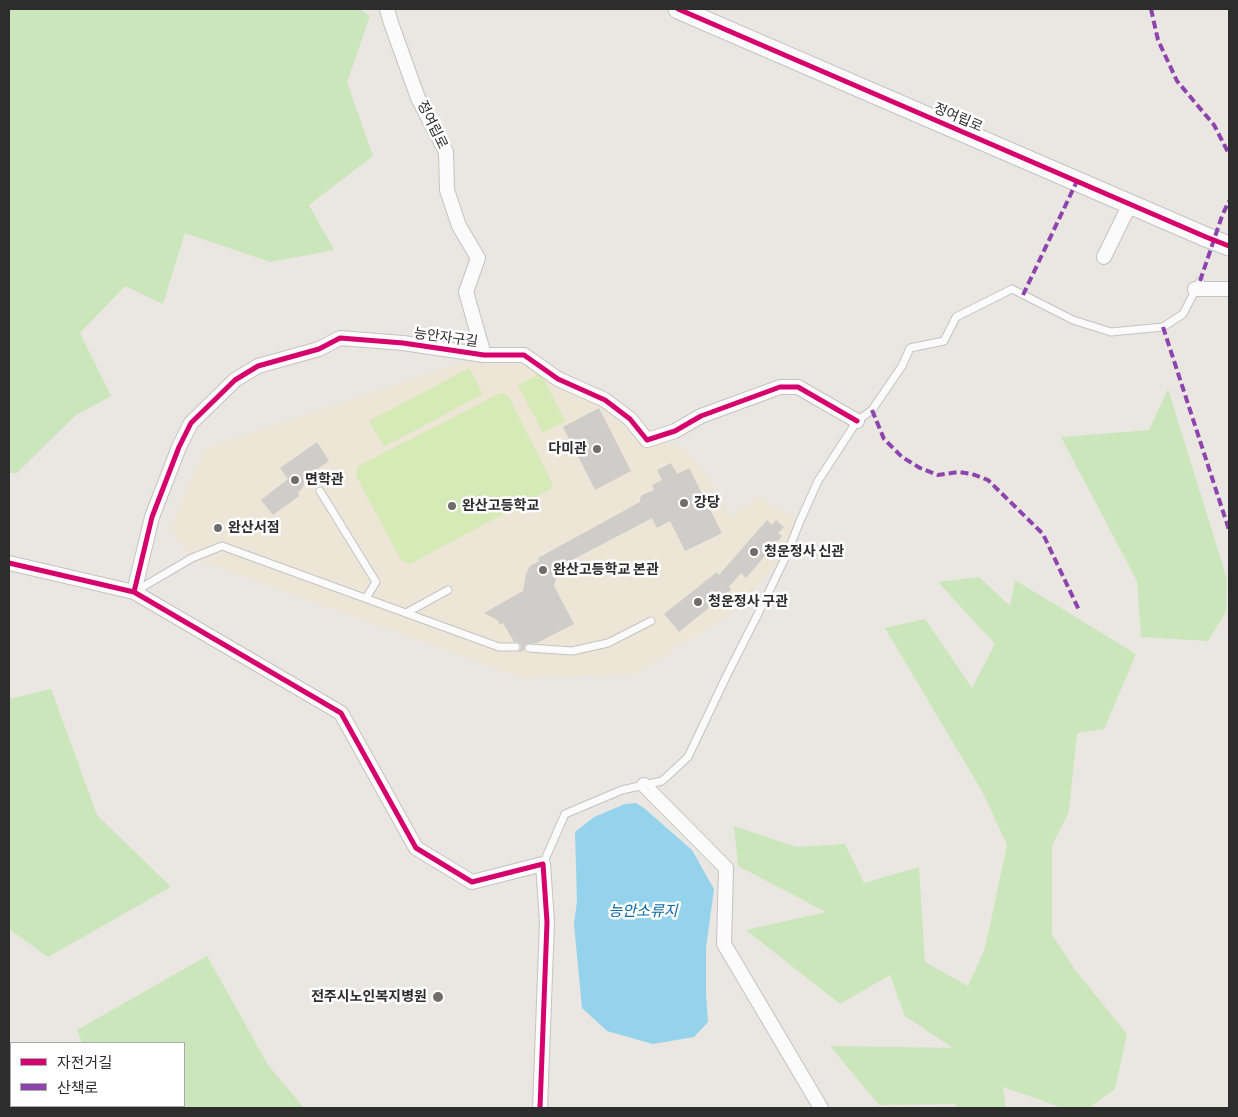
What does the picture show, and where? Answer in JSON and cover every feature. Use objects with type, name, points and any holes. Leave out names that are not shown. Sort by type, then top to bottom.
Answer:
[{"type":"street","name":"정여립로","points":[[387,9],[418,98],[446,152],[447,190],[459,226],[478,258],[466,292],[484,355]]},
{"type":"street","name":"정여립로","points":[[678,9],[1229,246]]},
{"type":"street","points":[[1104,257],[1130,204]]},
{"type":"street","points":[[1197,285],[1229,288]]},
{"type":"street","name":"능안자구길","points":[[134,592],[152,517],[191,423],[235,380],[258,366],[319,349],[340,338],[403,343],[484,355],[524,355],[558,379],[605,400],[630,419],[647,440],[674,431],[701,416],[780,387],[798,388],[857,421]]},
{"type":"street","points":[[9,563],[134,592],[341,713],[416,848],[472,882],[543,864],[547,922],[540,1108]]},
{"type":"street","points":[[644,785],[726,868],[724,944],[821,1108]]},
{"type":"lane","points":[[543,864],[565,814],[622,790],[662,781],[688,757],[779,571],[818,482],[857,421],[872,410],[902,366],[910,348],[944,341],[956,317],[1012,290],[1073,320],[1111,332],[1163,327],[1183,314],[1197,285]]},
{"type":"lane","points":[[320,491],[376,582],[366,598]]},
{"type":"lane","points":[[134,592],[192,558],[222,546],[499,647],[516,647]]},
{"type":"lane","points":[[406,613],[448,590]]},
{"type":"lane","points":[[528,648],[572,651],[608,643],[651,621]]},
{"type":"shaded area","name":"완산고등학교","points":[[484,355],[530,359],[590,394],[647,440],[685,448],[712,484],[730,517],[759,496],[800,521],[787,554],[729,615],[636,674],[522,678],[192,558],[170,529],[204,449]]},
{"type":"green space","points":[[9,9],[359,9],[370,16],[347,82],[373,156],[309,205],[334,250],[270,262],[185,233],[163,304],[125,286],[80,333],[111,396],[76,415],[17,473],[9,473]]},
{"type":"green space","points":[[469,368],[483,394],[384,447],[369,421]]},
{"type":"green space","points":[[541,373],[565,421],[543,433],[518,385]]},
{"type":"green space","points":[[1168,389],[1227,579],[1226,612],[1208,641],[1141,637],[1137,581],[1061,437],[1149,430]]},
{"type":"green space","points":[[503,393],[511,401],[552,482],[552,487],[410,564],[403,562],[357,478],[357,468]]},
{"type":"green space","points":[[979,577],[1010,606],[1015,580],[1136,654],[1104,729],[1077,733],[1069,811],[1052,846],[1052,935],[1076,971],[1127,1034],[1115,1089],[1089,1108],[1063,1108],[1003,1087],[1006,1108],[957,1108],[955,1104],[879,1105],[830,1046],[953,1048],[905,1016],[890,975],[840,1004],[746,930],[826,912],[738,866],[734,826],[796,847],[845,844],[864,883],[919,867],[925,962],[968,986],[985,948],[1007,845],[983,793],[885,628],[925,619],[972,688],[995,644],[938,582]]},
{"type":"green space","points":[[51,689],[97,815],[171,887],[48,957],[9,929],[9,699]]},
{"type":"green space","points":[[207,956],[268,1065],[304,1108],[106,1108],[185,1107],[185,1042],[82,1042],[77,1030]]},
{"type":"water","name":"능안소류지","points":[[636,803],[692,850],[714,889],[706,948],[708,1022],[694,1037],[653,1044],[607,1031],[582,1008],[574,924],[577,901],[575,832],[594,817],[625,804]]},
{"type":"building","name":"다미관","points":[[599,408],[631,471],[595,490],[563,427]]},
{"type":"building","name":"면학관","points":[[317,442],[329,461],[304,478],[304,485],[298,492],[299,496],[273,515],[261,500],[288,479],[280,468]]},
{"type":"building","name":"완산고등학교 본관","points":[[671,463],[677,474],[689,468],[722,533],[685,551],[670,521],[657,528],[652,518],[559,567],[554,586],[574,624],[537,643],[526,644],[524,650],[519,653],[521,645],[518,642],[514,642],[503,623],[500,625],[497,620],[484,613],[523,591],[526,574],[530,566],[539,561],[538,558],[640,502],[642,495],[654,490],[652,485],[662,480],[657,470]]},
{"type":"building","points":[[767,520],[772,525],[776,520],[784,527],[778,533],[782,536],[746,578],[741,573],[729,587],[731,590],[679,632],[664,614],[717,572],[719,575]]},
{"type":"marked path","points":[[1151,9],[1158,40],[1177,81],[1214,125],[1229,154]]},
{"type":"marked path","points":[[1023,295],[1077,181]]},
{"type":"marked path","points":[[1200,281],[1229,201]]},
{"type":"marked path","points":[[1163,327],[1229,530]]},
{"type":"marked path","points":[[872,410],[884,439],[902,457],[920,468],[938,475],[959,472],[972,474],[988,480],[1043,534],[1079,610]]},
{"type":"cycle path","points":[[678,9],[1229,246]]},
{"type":"cycle path","points":[[134,592],[152,517],[179,447],[191,423],[235,380],[258,366],[319,349],[340,338],[403,343],[484,355],[524,355],[558,379],[605,400],[630,419],[647,440],[675,431],[701,416],[780,387],[798,387],[857,421]]},
{"type":"cycle path","points":[[9,563],[134,592],[341,713],[416,848],[472,882],[543,864],[547,922],[540,1108]]},
{"type":"place","name":"다미관","points":[[597,449]]},
{"type":"place","name":"면학관","points":[[295,480]]},
{"type":"place","name":"강당","points":[[684,503]]},
{"type":"place","name":"완산고등학교","points":[[452,506]]},
{"type":"place","name":"완산서점","points":[[218,528]]},
{"type":"place","name":"청운정사 신관","points":[[754,552]]},
{"type":"place","name":"완산고등학교 본관","points":[[543,570]]},
{"type":"place","name":"청운정사 구관","points":[[698,602]]},
{"type":"place","name":"전주시노인복지병원","points":[[438,997]]}]
